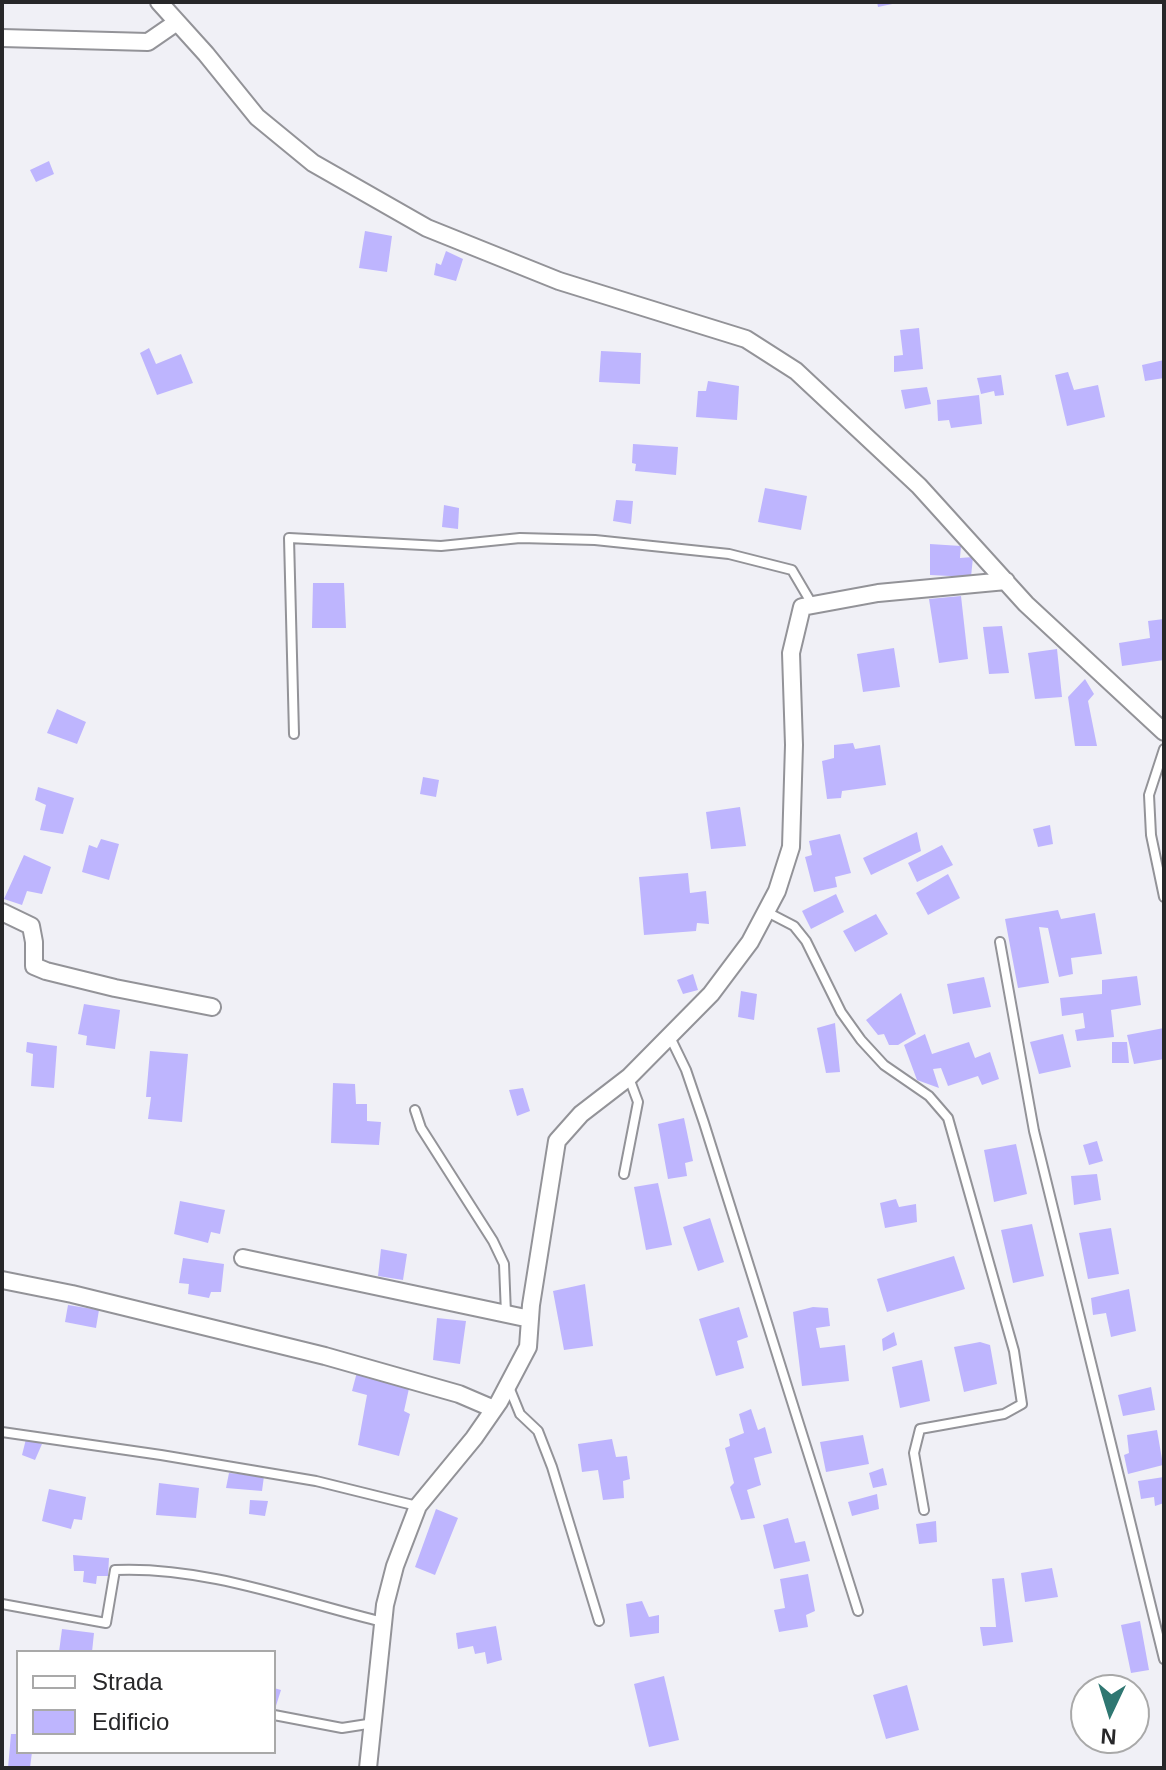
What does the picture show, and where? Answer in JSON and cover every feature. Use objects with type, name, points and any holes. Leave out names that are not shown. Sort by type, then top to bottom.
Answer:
[{"type":"street","points":[[159,2],[257,117],[313,163],[427,228],[559,281],[746,339],[796,371],[919,486],[1057,633],[1164,732]]},
{"type":"street","points":[[2,38],[148,42],[177,22]]},
{"type":"street","points":[[368,1768],[385,1605],[395,1566],[418,1506],[474,1438],[508,1386],[528,1347],[557,1141],[581,1114],[629,1077],[711,994],[750,942],[777,891],[791,847],[794,745],[791,653],[802,607],[878,593],[1006,581]]},
{"type":"street","points":[[2,912],[31,926],[34,966],[115,988],[212,1007]]},
{"type":"street","points":[[243,1258],[530,1319]]},
{"type":"street","points":[[2,1280],[72,1294],[325,1356],[459,1394],[494,1409]]},
{"type":"lane","points":[[294,734],[289,538],[441,546],[520,538],[595,540],[729,554],[792,570],[813,605]]},
{"type":"lane","points":[[1164,749],[1149,795],[1151,835],[1164,897]]},
{"type":"lane","points":[[766,912],[794,926],[806,941],[841,1012],[861,1040],[884,1065],[929,1096],[948,1118],[1014,1351],[1022,1404],[1004,1414],[920,1429],[914,1453],[924,1510]]},
{"type":"lane","points":[[1000,942],[1034,1131],[1164,1659]]},
{"type":"lane","points":[[670,1036],[686,1070],[704,1123],[858,1611]]},
{"type":"lane","points":[[624,1174],[638,1102],[629,1077]]},
{"type":"lane","points":[[415,1110],[421,1128],[499,1252],[504,1264],[506,1315]]},
{"type":"lane","points":[[508,1386],[520,1414],[538,1431],[552,1467],[599,1621]]},
{"type":"lane","points":[[2,1432],[300,1479],[418,1506]]},
{"type":"lane","points":[[2,1604],[106,1623],[115,1570],[134,1569],[174,1572],[244,1585],[384,1623]]},
{"type":"lane","points":[[276,1715],[342,1728],[374,1723]]},
{"type":"building","points":[[877,2],[897,2],[897,3],[878,7]]},
{"type":"building","points":[[49,161],[54,174],[36,182],[30,170]]},
{"type":"building","points":[[365,231],[392,236],[387,272],[359,268]]},
{"type":"building","points":[[446,251],[463,259],[456,281],[434,275],[436,263],[441,265]]},
{"type":"building","points":[[919,328],[923,369],[894,372],[894,356],[903,355],[900,330]]},
{"type":"building","points":[[149,348],[156,364],[181,354],[193,383],[157,395],[140,353]]},
{"type":"building","points":[[601,351],[641,353],[640,384],[599,382]]},
{"type":"building","points":[[1164,360],[1164,378],[1145,381],[1142,365]]},
{"type":"building","points":[[1068,372],[1074,390],[1098,385],[1105,417],[1067,426],[1055,375]]},
{"type":"building","points":[[1001,375],[1004,395],[995,396],[994,391],[981,394],[977,378]]},
{"type":"building","points":[[708,381],[739,386],[737,420],[696,417],[698,391],[706,391]]},
{"type":"building","points":[[927,387],[931,404],[905,409],[901,390]]},
{"type":"building","points":[[979,395],[982,424],[951,428],[949,420],[938,421],[937,400]]},
{"type":"building","points":[[633,444],[678,447],[676,475],[635,471],[636,464],[632,463]]},
{"type":"building","points":[[765,488],[807,496],[801,530],[758,522]]},
{"type":"building","points":[[616,500],[633,501],[631,524],[613,521]]},
{"type":"building","points":[[444,505],[459,508],[458,529],[442,527]]},
{"type":"building","points":[[930,544],[961,546],[960,558],[973,557],[971,577],[930,575]]},
{"type":"building","points":[[313,583],[344,583],[346,628],[312,628]]},
{"type":"building","points":[[961,596],[968,659],[939,663],[929,599]]},
{"type":"building","points":[[1164,619],[1164,660],[1122,666],[1119,643],[1150,638],[1148,621]]},
{"type":"building","points":[[1002,626],[1009,673],[989,674],[983,627]]},
{"type":"building","points":[[894,648],[900,687],[863,692],[857,654]]},
{"type":"building","points":[[1057,649],[1062,697],[1035,699],[1028,653]]},
{"type":"building","points":[[1085,679],[1094,694],[1088,701],[1097,746],[1075,746],[1068,697]]},
{"type":"building","points":[[57,709],[86,722],[77,744],[47,733]]},
{"type":"building","points":[[853,743],[855,749],[880,745],[886,785],[842,791],[841,798],[827,799],[822,761],[834,758],[834,745]]},
{"type":"building","points":[[423,777],[439,780],[436,797],[420,794]]},
{"type":"building","points":[[38,787],[74,798],[63,834],[40,830],[46,805],[35,800]]},
{"type":"building","points":[[740,807],[746,846],[711,849],[706,812]]},
{"type":"building","points":[[1050,825],[1053,844],[1038,847],[1033,829]]},
{"type":"building","points":[[917,832],[921,851],[871,875],[863,858]]},
{"type":"building","points":[[840,834],[851,873],[835,877],[837,887],[814,892],[805,857],[812,855],[809,841]]},
{"type":"building","points":[[101,839],[119,844],[109,880],[82,872],[89,845],[97,848]]},
{"type":"building","points":[[942,845],[953,865],[917,882],[908,863]]},
{"type":"building","points":[[24,855],[51,867],[42,894],[27,891],[22,905],[4,899]]},
{"type":"building","points":[[688,873],[690,893],[706,891],[709,924],[697,923],[696,931],[644,935],[639,877]]},
{"type":"building","points":[[948,874],[960,898],[928,915],[916,893]]},
{"type":"building","points":[[836,894],[844,912],[811,929],[802,911]]},
{"type":"building","points":[[1058,910],[1061,919],[1095,913],[1102,954],[1071,958],[1073,974],[1059,977],[1048,928],[1039,927],[1049,983],[1018,988],[1005,919]]},
{"type":"building","points":[[876,914],[888,934],[855,952],[843,931]]},
{"type":"building","points":[[693,974],[698,990],[683,994],[677,980]]},
{"type":"building","points":[[1137,976],[1141,1005],[1111,1010],[1114,1037],[1077,1041],[1075,1030],[1085,1028],[1083,1013],[1062,1016],[1060,998],[1102,994],[1102,980]]},
{"type":"building","points":[[984,977],[991,1007],[953,1014],[947,984]]},
{"type":"building","points":[[741,991],[757,994],[754,1020],[738,1017]]},
{"type":"building","points":[[901,993],[916,1034],[898,1045],[889,1045],[884,1034],[878,1035],[866,1020]]},
{"type":"building","points":[[84,1004],[120,1010],[115,1049],[86,1045],[87,1036],[78,1034]]},
{"type":"building","points":[[835,1023],[840,1072],[826,1073],[817,1028]]},
{"type":"building","points":[[1164,1028],[1164,1059],[1134,1064],[1127,1035]]},
{"type":"building","points":[[925,1034],[932,1054],[969,1042],[975,1058],[990,1052],[999,1079],[982,1085],[978,1076],[948,1086],[941,1068],[933,1069],[939,1088],[917,1080],[904,1045]]},
{"type":"building","points":[[1063,1034],[1071,1067],[1039,1074],[1030,1042]]},
{"type":"building","points":[[27,1042],[57,1046],[54,1088],[31,1086],[33,1054],[26,1052]]},
{"type":"building","points":[[1112,1042],[1127,1042],[1129,1063],[1112,1063]]},
{"type":"building","points":[[150,1051],[188,1054],[182,1122],[148,1119],[151,1097],[146,1097]]},
{"type":"building","points":[[333,1083],[355,1084],[356,1104],[367,1104],[367,1121],[381,1122],[379,1145],[331,1143]]},
{"type":"building","points":[[523,1088],[530,1111],[517,1116],[509,1090]]},
{"type":"building","points":[[684,1118],[693,1161],[685,1163],[687,1176],[668,1179],[658,1124]]},
{"type":"building","points":[[1097,1141],[1103,1161],[1089,1165],[1083,1145]]},
{"type":"building","points":[[1016,1144],[1027,1194],[994,1202],[984,1150]]},
{"type":"building","points":[[1097,1174],[1101,1200],[1074,1205],[1071,1176]]},
{"type":"building","points":[[658,1183],[672,1245],[646,1250],[634,1187]]},
{"type":"building","points":[[896,1199],[899,1207],[916,1204],[917,1222],[885,1228],[880,1203]]},
{"type":"building","points":[[180,1201],[225,1210],[220,1234],[211,1232],[208,1243],[174,1234]]},
{"type":"building","points":[[710,1218],[724,1262],[698,1271],[683,1227]]},
{"type":"building","points":[[1032,1224],[1044,1276],[1013,1283],[1001,1230]]},
{"type":"building","points":[[1111,1228],[1119,1274],[1088,1279],[1079,1233]]},
{"type":"building","points":[[381,1249],[407,1254],[403,1280],[378,1276]]},
{"type":"building","points":[[954,1256],[965,1289],[887,1312],[877,1279]]},
{"type":"building","points":[[183,1258],[224,1264],[221,1292],[211,1292],[209,1298],[188,1294],[189,1284],[179,1283]]},
{"type":"building","points":[[585,1284],[593,1346],[564,1350],[553,1291]]},
{"type":"building","points":[[1129,1289],[1136,1331],[1111,1337],[1106,1313],[1093,1315],[1091,1298]]},
{"type":"building","points":[[68,1305],[99,1310],[96,1328],[65,1322]]},
{"type":"building","points":[[739,1307],[748,1337],[737,1341],[744,1368],[716,1376],[699,1319]]},
{"type":"building","points":[[813,1307],[828,1308],[830,1326],[816,1328],[820,1348],[845,1345],[849,1381],[802,1386],[793,1312]]},
{"type":"building","points":[[437,1318],[466,1321],[460,1364],[433,1360]]},
{"type":"building","points":[[894,1332],[897,1345],[883,1351],[882,1339]]},
{"type":"building","points":[[980,1342],[990,1345],[997,1384],[964,1392],[954,1347]]},
{"type":"building","points":[[922,1360],[930,1401],[900,1408],[892,1367]]},
{"type":"building","points":[[357,1372],[410,1384],[404,1411],[410,1414],[399,1456],[358,1445],[367,1395],[352,1391]]},
{"type":"building","points":[[1151,1387],[1155,1410],[1123,1416],[1118,1395]]},
{"type":"building","points":[[751,1409],[758,1430],[765,1427],[772,1453],[754,1458],[761,1485],[747,1490],[755,1518],[741,1520],[730,1487],[734,1483],[725,1448],[730,1446],[729,1439],[744,1433],[739,1414]]},
{"type":"building","points":[[1157,1430],[1163,1465],[1128,1474],[1124,1455],[1129,1453],[1127,1435]]},
{"type":"building","points":[[863,1435],[869,1464],[826,1472],[820,1442]]},
{"type":"building","points":[[26,1439],[42,1444],[35,1460],[22,1455]]},
{"type":"building","points":[[612,1439],[616,1457],[627,1456],[630,1479],[623,1481],[624,1498],[603,1500],[598,1470],[582,1472],[578,1444]]},
{"type":"building","points":[[883,1468],[887,1485],[873,1488],[869,1473]]},
{"type":"building","points":[[229,1473],[264,1476],[262,1491],[226,1488]]},
{"type":"building","points":[[1164,1477],[1164,1503],[1155,1506],[1154,1497],[1141,1499],[1138,1481]]},
{"type":"building","points":[[159,1483],[199,1488],[196,1518],[156,1515]]},
{"type":"building","points":[[49,1489],[86,1497],[82,1520],[74,1519],[71,1529],[42,1521]]},
{"type":"building","points":[[877,1494],[879,1509],[852,1516],[848,1502]]},
{"type":"building","points":[[250,1500],[268,1501],[265,1516],[249,1514]]},
{"type":"building","points":[[436,1509],[458,1518],[435,1575],[415,1567]]},
{"type":"building","points":[[788,1518],[795,1543],[805,1541],[810,1561],[774,1569],[763,1525]]},
{"type":"building","points":[[936,1521],[937,1542],[919,1544],[916,1524]]},
{"type":"building","points":[[73,1555],[109,1558],[108,1576],[97,1576],[96,1584],[83,1582],[84,1571],[74,1571]]},
{"type":"building","points":[[1052,1568],[1058,1597],[1025,1602],[1021,1573]]},
{"type":"building","points":[[808,1574],[815,1611],[806,1615],[808,1627],[779,1632],[774,1610],[785,1608],[780,1579]]},
{"type":"building","points":[[1004,1578],[1013,1642],[983,1646],[980,1627],[996,1627],[992,1579]]},
{"type":"building","points":[[642,1601],[649,1617],[659,1615],[659,1633],[630,1637],[626,1604]]},
{"type":"building","points":[[1140,1621],[1149,1670],[1131,1673],[1121,1625]]},
{"type":"building","points":[[496,1626],[502,1660],[487,1664],[485,1652],[475,1654],[473,1646],[458,1649],[456,1633]]},
{"type":"building","points":[[62,1629],[94,1633],[92,1650],[59,1650]]},
{"type":"building","points":[[664,1676],[679,1740],[649,1747],[634,1684]]},
{"type":"building","points":[[907,1685],[919,1730],[886,1739],[873,1695]]},
{"type":"building","points":[[276,1689],[281,1690],[276,1706]]},
{"type":"building","points":[[11,1734],[16,1734],[16,1754],[32,1754],[30,1768],[8,1768]]}]
